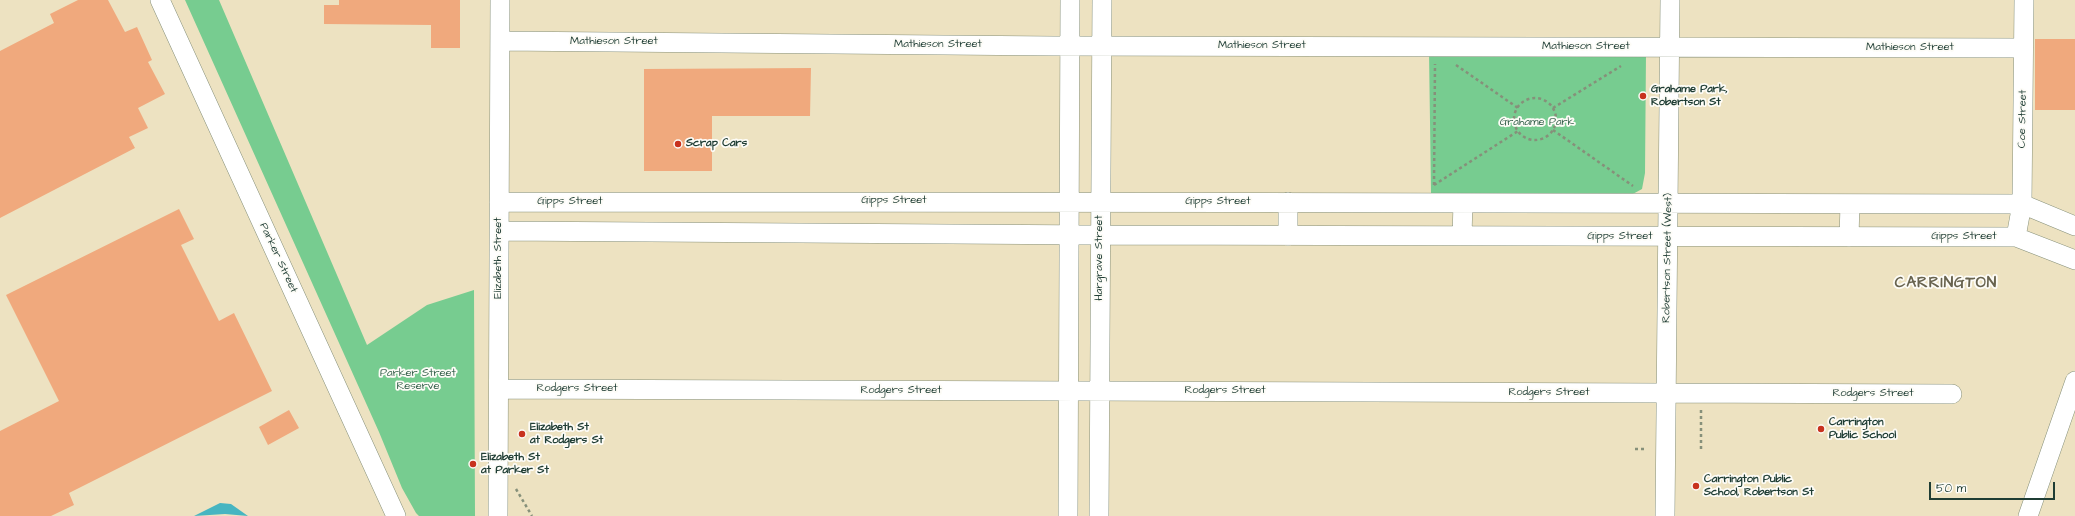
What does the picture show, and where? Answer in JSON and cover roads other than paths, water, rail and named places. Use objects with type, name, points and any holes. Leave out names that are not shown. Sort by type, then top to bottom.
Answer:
[{"type":"street","name":"Parker Street","points":[[160,0],[396,516]]},
{"type":"street","name":"Elizabeth Street","points":[[498,516],[500,0]]},
{"type":"street","points":[[1068,516],[1070,0]]},
{"type":"street","name":"Hargrave Street","points":[[1099,516],[1102,0]]},
{"type":"street","name":"Robertson Street (West)","points":[[1665,516],[1670,0]]},
{"type":"street","name":"Coe Street","points":[[2016,237],[2022,204],[2024,0]]},
{"type":"street","name":"Mathieson Street","points":[[500,41],[1070,45],[2023,48]]},
{"type":"street","name":"Gipps Street","points":[[499,202],[1288,202],[1668,205],[2022,204],[2075,226]]},
{"type":"street","points":[[1288,202],[1288,236]]},
{"type":"street","points":[[1462,203],[1462,236]]},
{"type":"street","points":[[1850,204],[1850,238]]},
{"type":"street","name":"Gipps Street","points":[[499,230],[1069,235],[1850,238],[2016,237],[2075,260]]},
{"type":"street","points":[[2028,516],[2075,380]]},
{"type":"street","name":"Rodgers Street","points":[[498,389],[1952,394]]},
{"type":"water","points":[[220,503],[231,504],[248,516],[225,514],[194,516]]},
{"type":"place","name":"Grahame Park, Robertson St","points":[[1643,96]]},
{"type":"place","name":"Scrap Cars","points":[[678,144]]},
{"type":"place","name":"Carrington Public School","points":[[1821,429]]},
{"type":"place","name":"Elizabeth St at Rodgers St","points":[[522,434]]},
{"type":"place","name":"Elizabeth St at Parker St","points":[[473,464]]},
{"type":"place","name":"Carrington Public School, Robertson St","points":[[1696,486]]},
{"type":"district","name":"CARRINGTON","points":[[1946,284]]},
{"type":"park label","name":"Grahame Park","points":[[1537,123]]},
{"type":"park label","name":"Parker Street Reserve","points":[[418,380]]}]
